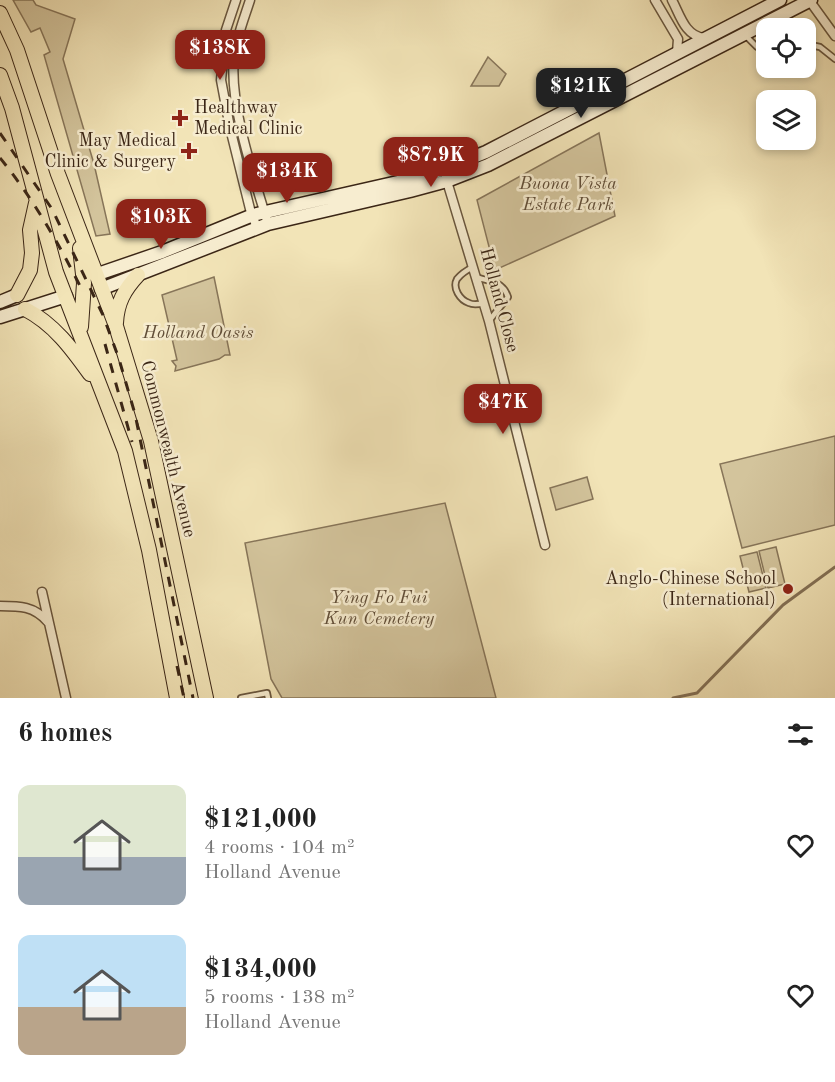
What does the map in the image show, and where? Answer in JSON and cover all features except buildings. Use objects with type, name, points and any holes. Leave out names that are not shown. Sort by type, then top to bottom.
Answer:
[{"type":"main road","points":[[0,13],[17,50],[81,237],[80,255],[90,279],[101,290]]},
{"type":"main road","points":[[0,75],[12,108],[56,272],[125,451],[149,550],[177,698]]},
{"type":"main road","points":[[17,295],[30,270],[32,253],[30,230],[36,200]]},
{"type":"main road","points":[[56,272],[90,279]]},
{"type":"main road","points":[[116,326],[117,311],[122,296],[138,275]]},
{"type":"main road","points":[[66,296],[90,279]]},
{"type":"main road","points":[[81,338],[81,309],[90,279]]},
{"type":"main road","name":"Commonwealth Avenue","points":[[101,290],[116,326],[151,441],[206,698]]},
{"type":"main road","points":[[25,309],[47,323],[66,341],[102,391]]},
{"type":"street","points":[[236,0],[226,30],[221,81],[230,128],[261,220]]},
{"type":"street","points":[[250,0],[236,42],[233,87],[261,220]]},
{"type":"street","points":[[655,0],[678,39],[677,52]]},
{"type":"street","points":[[672,0],[688,31],[696,37],[704,38]]},
{"type":"street","points":[[445,175],[780,0]]},
{"type":"street","points":[[90,279],[162,252],[261,220],[488,165],[810,0],[835,36]]},
{"type":"street","name":"Holland Close","points":[[445,175],[478,278],[545,545]]},
{"type":"street","points":[[101,290],[261,220]]},
{"type":"street","points":[[0,302],[17,295]]},
{"type":"street","points":[[0,317],[66,296]]},
{"type":"street","points":[[42,592],[66,698]]},
{"type":"street","points":[[0,606],[23,606],[33,609],[49,623]]},
{"type":"lane","points":[[744,34],[750,43],[756,46]]},
{"type":"lane","points":[[816,46],[835,59]]},
{"type":"lane","points":[[474,266],[455,282],[455,290],[469,303],[484,303]]},
{"type":"lane","points":[[478,278],[496,282],[506,290],[507,297],[503,306],[489,321]]},
{"type":"lane","points":[[241,698],[267,693],[268,698]]},
{"type":"green space","points":[[13,0],[33,0],[36,5],[75,19],[63,59],[94,164],[110,234],[96,236],[44,55],[50,52],[40,28],[31,32]]},
{"type":"green space","points":[[488,57],[506,74],[499,86],[471,86]]},
{"type":"green space","name":"Buona Vista Estate Park","points":[[599,133],[615,216],[495,270],[477,200]]},
{"type":"green space","name":"Holland Oasis","points":[[214,277],[230,355],[175,371],[176,366],[172,361],[177,360],[162,295]]},
{"type":"green space","points":[[835,436],[835,525],[742,548],[720,464]]},
{"type":"green space","points":[[587,477],[593,499],[556,510],[550,488]]},
{"type":"green space","name":"Ying Fo Fui Kun Cemetery","points":[[445,503],[496,698],[282,698],[271,679],[245,543]]},
{"type":"green space","points":[[776,547],[785,584],[768,588],[759,551]]},
{"type":"green space","points":[[757,552],[766,588],[749,592],[740,556]]},
{"type":"waterway","points":[[673,698],[697,693],[783,605],[835,567]]},
{"type":"railway","points":[[0,133],[52,209],[103,315],[119,359],[135,414],[193,698]]},
{"type":"railway","points":[[0,158],[44,220],[80,286]]},
{"type":"railway","points":[[105,344],[132,442]]},
{"type":"railway","points":[[177,666],[184,698]]},
{"type":"place","name":"Healthway Medical Clinic","points":[[180,118]]},
{"type":"place","name":"May Medical Clinic & Surgery","points":[[189,151]]},
{"type":"place","name":"Anglo-Chinese School (International)","points":[[788,589]]}]
